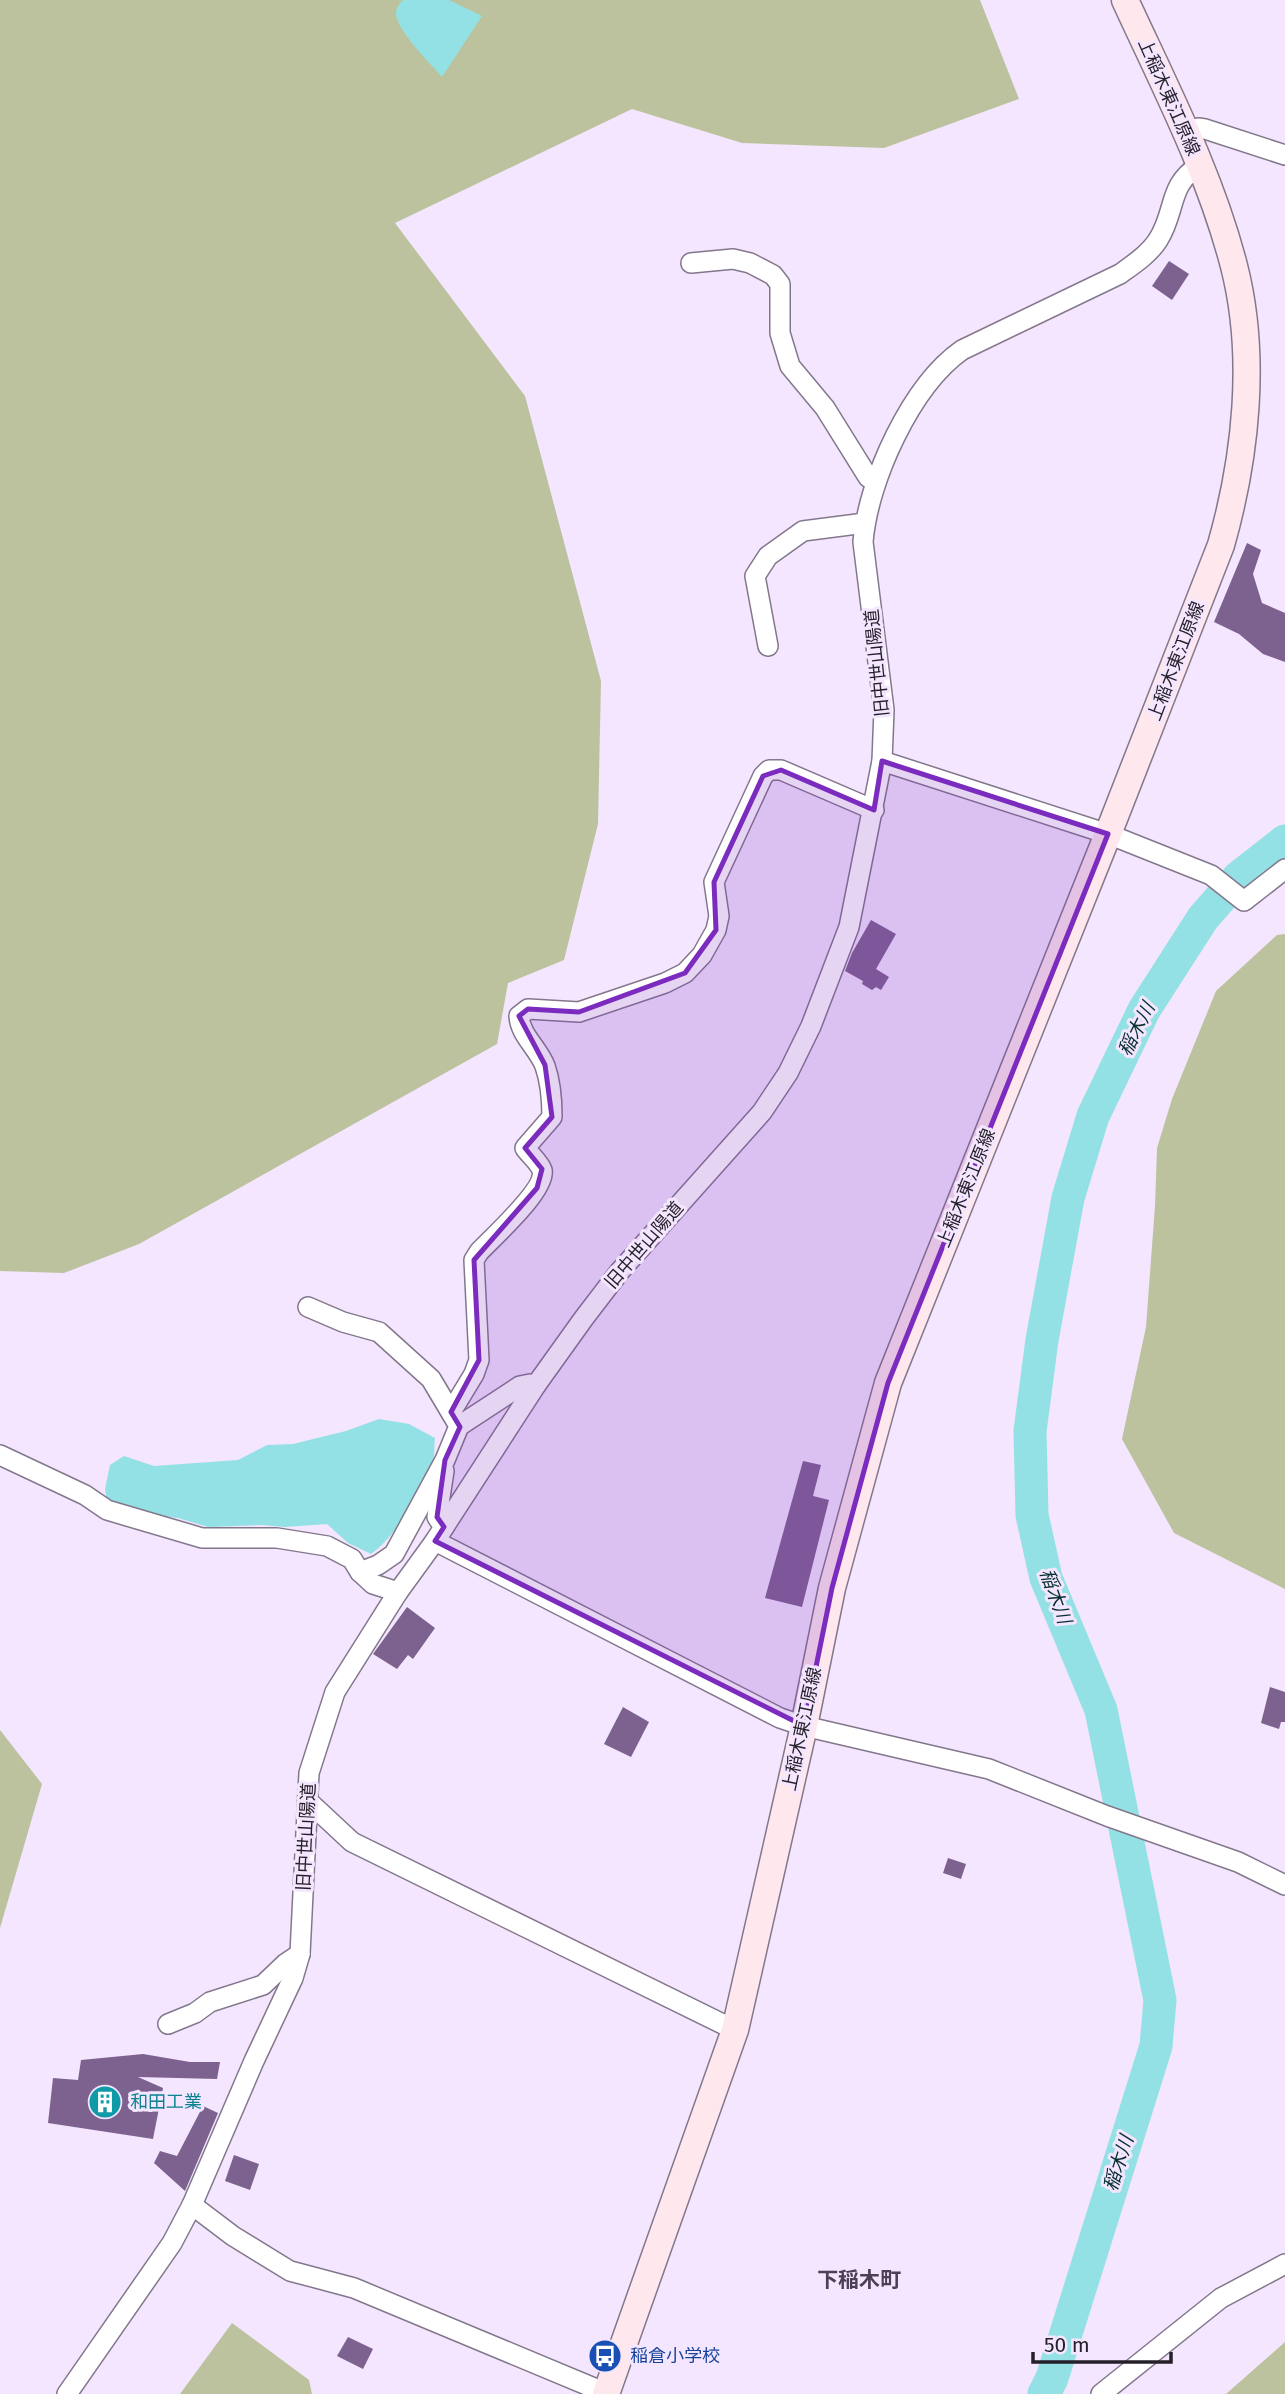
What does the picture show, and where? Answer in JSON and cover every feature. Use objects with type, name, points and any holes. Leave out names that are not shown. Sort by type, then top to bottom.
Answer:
[{"type":"main road","name":"上稲木東江原線","points":[[606,2394],[735,2030],[804,1726],[832,1588],[888,1383],[1221,545],[1234,498],[1242,444],[1246,355],[1242,308],[1234,268],[1220,218],[1200,165],[1125,0]]},
{"type":"street","points":[[1185,132],[1205,129],[1285,155]]},
{"type":"street","name":"旧中世山陽道","points":[[67,2394],[154,2271],[192,2205],[293,1978],[300,1954],[309,1773],[335,1692],[536,1385],[620,1270],[762,1112],[788,1073],[811,1026],[849,927],[882,761],[884,710],[863,542],[865,523],[875,482],[913,406],[945,362],[962,350],[1120,274],[1139,261],[1157,242],[1169,217],[1179,182],[1200,165]]},
{"type":"street","points":[[691,263],[733,259],[750,262],[773,275],[780,284],[780,334],[790,366],[825,408],[868,477],[875,482]]},
{"type":"street","points":[[768,646],[755,576],[768,556],[803,531],[865,523]]},
{"type":"street","points":[[882,761],[1108,834],[1211,875],[1244,901],[1285,869]]},
{"type":"street","points":[[874,810],[781,770],[769,770],[763,776],[714,882],[719,916],[716,930],[702,955],[685,973],[666,983],[579,1012],[528,1009],[519,1016],[519,1026],[545,1065],[551,1091],[552,1117],[525,1148],[542,1170],[542,1178],[537,1188],[474,1259],[479,1360],[455,1419],[444,1460],[437,1517],[439,1534],[780,1718],[989,1769],[1107,1816],[1238,1862],[1285,1885]]},
{"type":"street","points":[[308,1307],[343,1322],[379,1332],[431,1379],[455,1419]]},
{"type":"street","points":[[455,1419],[520,1386],[536,1385]]},
{"type":"street","points":[[0,1455],[85,1495],[107,1510],[202,1538],[277,1538],[327,1546],[352,1559],[360,1572],[373,1584],[398,1592]]},
{"type":"street","points":[[360,1572],[378,1565],[394,1554],[444,1460]]},
{"type":"street","points":[[309,1802],[352,1842],[735,2030]]},
{"type":"street","points":[[167,2024],[195,2013],[210,2003],[263,1985],[300,1954]]},
{"type":"street","points":[[192,2205],[233,2236],[290,2272],[355,2288],[606,2394]]},
{"type":"street","points":[[1101,2394],[1221,2298],[1285,2264]]},
{"type":"highlighted area","points":[[882,761],[1108,834],[888,1383],[832,1588],[804,1726],[435,1541],[444,1527],[437,1517],[445,1460],[460,1427],[451,1412],[479,1360],[474,1260],[537,1188],[542,1169],[525,1148],[552,1117],[545,1065],[519,1016],[528,1009],[579,1012],[685,973],[716,930],[714,882],[763,776],[781,770],[874,810]]},
{"type":"shaded area","points":[[0,0],[980,0],[1019,99],[884,148],[742,143],[632,109],[395,223],[525,396],[601,681],[598,824],[564,960],[508,983],[497,1044],[139,1244],[64,1273],[0,1271]]},
{"type":"shaded area","points":[[403,0],[449,0],[482,16],[442,77],[398,22],[396,11]]},
{"type":"shaded area","points":[[1285,934],[1285,1589],[1174,1533],[1122,1439],[1146,1327],[1157,1148],[1172,1099],[1216,991],[1277,935]]},
{"type":"shaded area","points":[[379,1419],[409,1424],[435,1438],[433,1461],[415,1499],[390,1536],[371,1554],[348,1543],[327,1524],[208,1527],[178,1518],[138,1513],[107,1502],[105,1489],[110,1465],[124,1456],[154,1466],[238,1460],[267,1445],[293,1444],[346,1431]]},
{"type":"shaded area","points":[[0,1730],[42,1784],[0,1928]]},
{"type":"shaded area","points":[[232,2323],[309,2380],[312,2394],[180,2394]]},
{"type":"shaded area","points":[[1285,2342],[1285,2394],[1226,2394]]},
{"type":"building","points":[[1169,261],[1189,274],[1172,300],[1152,286]]},
{"type":"building","points":[[1247,543],[1261,550],[1253,574],[1262,603],[1285,613],[1285,662],[1263,654],[1239,634],[1214,622]]},
{"type":"building","points":[[871,920],[896,934],[876,969],[889,977],[881,990],[876,987],[872,990],[862,984],[863,981],[845,971]]},
{"type":"building","points":[[803,1461],[821,1465],[813,1496],[829,1500],[802,1607],[765,1598]]},
{"type":"building","points":[[407,1607],[435,1628],[413,1659],[408,1655],[397,1669],[373,1654]]},
{"type":"building","points":[[1270,1687],[1285,1692],[1285,1722],[1281,1722],[1279,1729],[1261,1723]]},
{"type":"building","points":[[623,1707],[649,1722],[631,1757],[604,1744]]},
{"type":"building","points":[[948,1858],[966,1864],[961,1879],[943,1873]]},
{"type":"building","name":"和田工業","points":[[143,2054],[190,2062],[220,2062],[217,2079],[138,2077],[163,2088],[153,2139],[48,2123],[53,2078],[78,2080],[81,2060]]},
{"type":"building","points":[[203,2106],[218,2113],[185,2191],[154,2163],[160,2151],[177,2156]]},
{"type":"building","points":[[234,2155],[259,2164],[250,2190],[225,2181]]},
{"type":"building","points":[[348,2337],[373,2349],[363,2369],[337,2356]]},
{"type":"waterway","name":"稲木川","points":[[1044,2394],[1052,2378],[1156,2046],[1160,2000],[1101,1710],[1046,1578],[1032,1515],[1030,1431],[1042,1340],[1068,1198],[1093,1116],[1144,1010],[1203,918],[1239,877],[1285,841]]},
{"type":"place","name":"和田工業","points":[[105,2102]]},
{"type":"place","name":"稲倉小学校","points":[[605,2356]]},
{"type":"district","name":"下稲木町","points":[[859,2280]]}]
